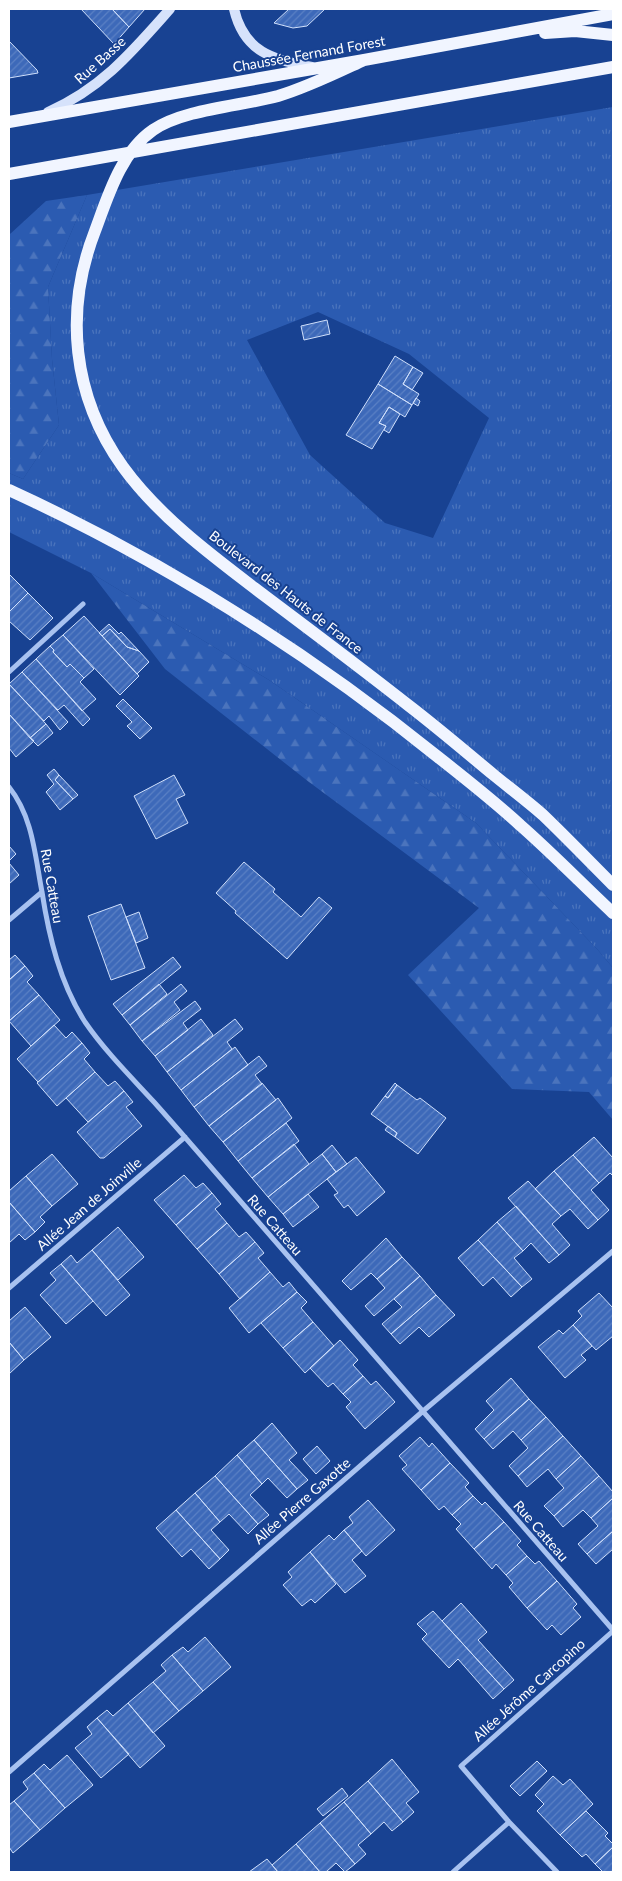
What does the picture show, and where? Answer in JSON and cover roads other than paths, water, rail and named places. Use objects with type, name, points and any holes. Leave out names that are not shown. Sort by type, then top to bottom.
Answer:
[{"type":"main road","name":"Chaussée Fernand Forest","points":[[9,122],[613,14]]},
{"type":"main road","points":[[495,35],[575,31],[613,35]]},
{"type":"main road","points":[[130,152],[154,129],[173,120],[280,95],[314,84],[364,60]]},
{"type":"main road","points":[[9,174],[613,67]]},
{"type":"main road","name":"Boulevard des Hauts de France","points":[[130,152],[107,200],[89,246],[79,288],[75,319],[78,354],[87,397],[101,431],[123,467],[151,500],[185,532],[236,574],[410,707],[486,768],[541,814],[613,885]]},
{"type":"main road","points":[[9,490],[123,547],[198,589],[258,626],[340,682],[399,726],[519,824],[613,913]]},
{"type":"street","name":"Rue Basse","points":[[37,117],[83,94],[99,83],[144,39],[170,9]]},
{"type":"street","points":[[234,9],[246,38],[254,47],[277,60],[316,68]]},
{"type":"street","points":[[9,672],[83,604]]},
{"type":"street","name":"Rue Catteau","points":[[9,787],[24,812],[30,829],[52,943],[58,964],[76,1006],[101,1043],[185,1137],[613,1631]]},
{"type":"street","points":[[9,920],[42,892]]},
{"type":"street","name":"Allée Jean de Joinville","points":[[9,1288],[185,1137]]},
{"type":"street","name":"Allée Pierre Gaxotte","points":[[9,1772],[422,1412],[613,1251]]},
{"type":"street","name":"Allée Jérôme Carcopino","points":[[509,1822],[461,1766],[613,1631]]},
{"type":"street","points":[[453,1872],[509,1822],[557,1872]]}]
